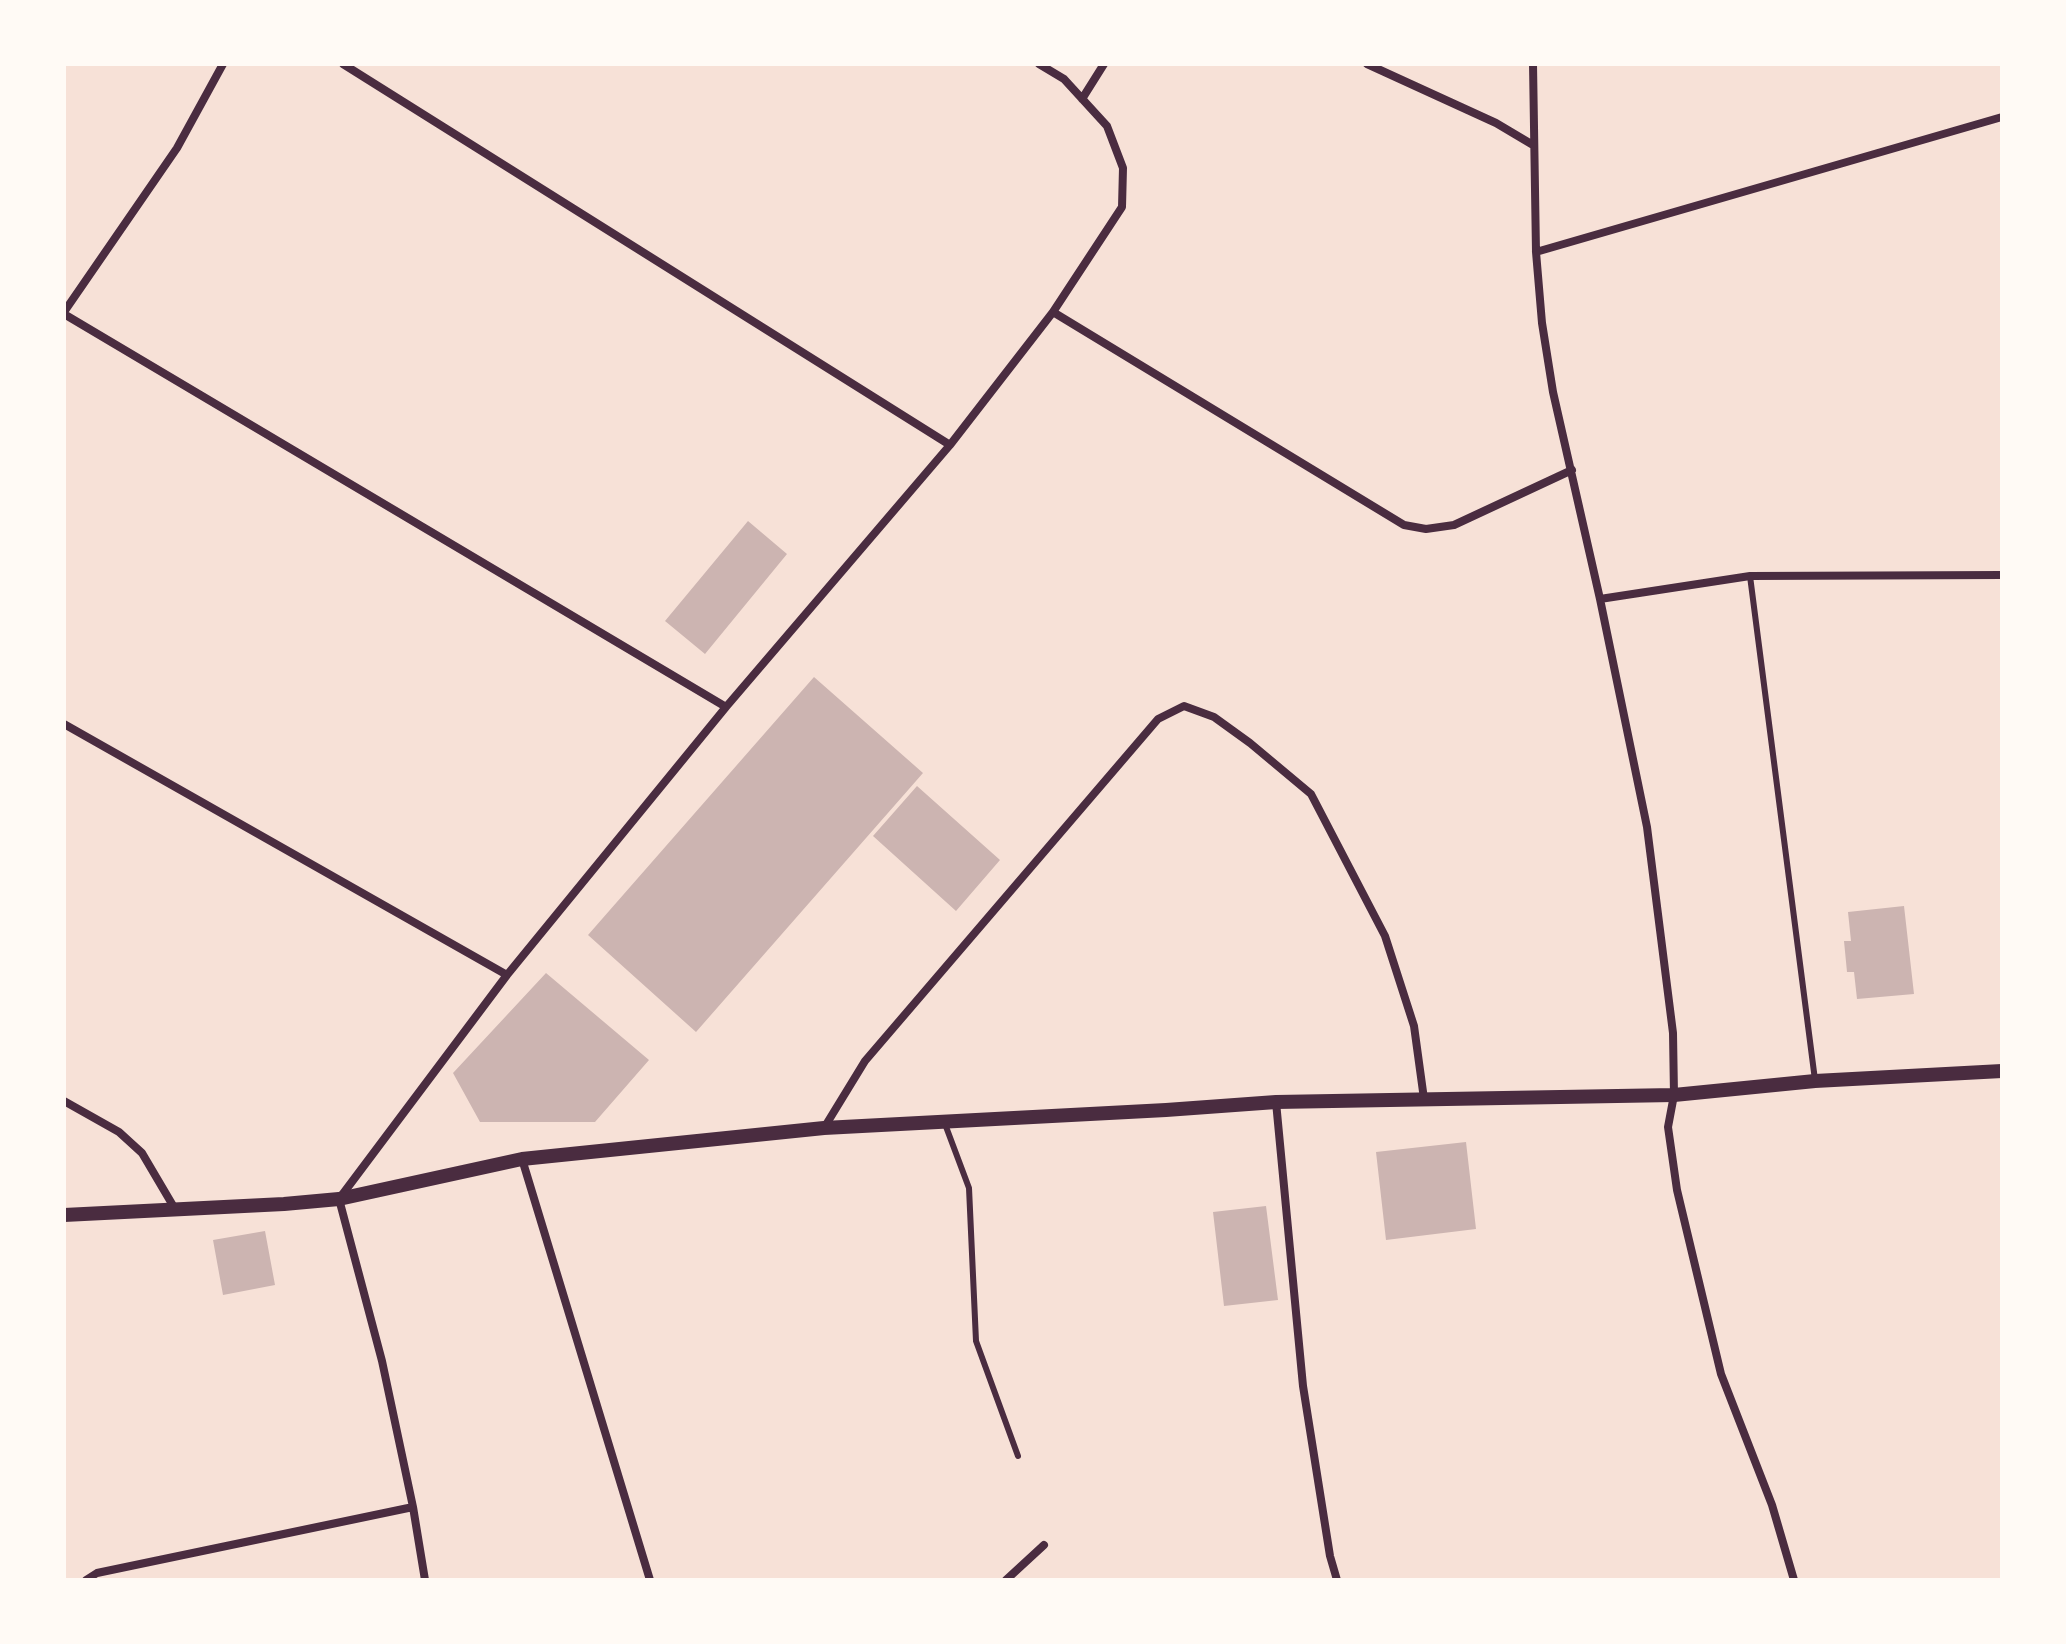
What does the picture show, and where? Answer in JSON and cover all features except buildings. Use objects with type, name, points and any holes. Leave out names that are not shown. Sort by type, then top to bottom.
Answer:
[{"type":"street","points":[[223,64],[177,148],[64,313],[726,707]]},
{"type":"street","points":[[343,64],[950,445]]},
{"type":"street","points":[[339,1199],[507,975],[726,707],[950,445],[1053,312],[1122,207],[1123,168],[1107,126],[1064,79],[1039,64]]},
{"type":"street","points":[[1082,99],[1104,64]]},
{"type":"street","points":[[1367,64],[1496,123],[1533,145]]},
{"type":"street","points":[[1533,64],[1536,252],[1542,323],[1553,392],[1647,827],[1673,1033],[1674,1095],[1668,1127],[1677,1190],[1721,1374],[1772,1505],[1794,1580]]},
{"type":"street","points":[[1536,252],[2002,117]]},
{"type":"street","points":[[1053,312],[1404,525],[1426,529],[1454,525],[1572,470]]},
{"type":"street","points":[[1600,599],[1750,576],[2002,577]]},
{"type":"street","points":[[824,1128],[875,1049],[1158,719],[1184,706],[1214,717],[1311,794],[1385,936],[1414,1026],[1424,1099]]},
{"type":"street","points":[[64,724],[507,975]]},
{"type":"street","points":[[64,1215],[339,1199],[522,1159],[824,1128],[1276,1102],[1674,1095],[1815,1081],[2002,1071]]},
{"type":"street","points":[[64,1101],[119,1132],[142,1153],[175,1209]]},
{"type":"street","points":[[1276,1102],[1303,1386],[1330,1556],[1337,1580]]},
{"type":"street","points":[[522,1159],[650,1580]]},
{"type":"street","points":[[339,1199],[382,1361],[425,1580]]},
{"type":"street","points":[[86,1580],[97,1573],[413,1507]]},
{"type":"street","points":[[1006,1580],[1044,1545]]},
{"type":"lane","points":[[1750,576],[1815,1081]]},
{"type":"lane","points":[[944,1122],[969,1188],[976,1341],[1018,1456]]}]
